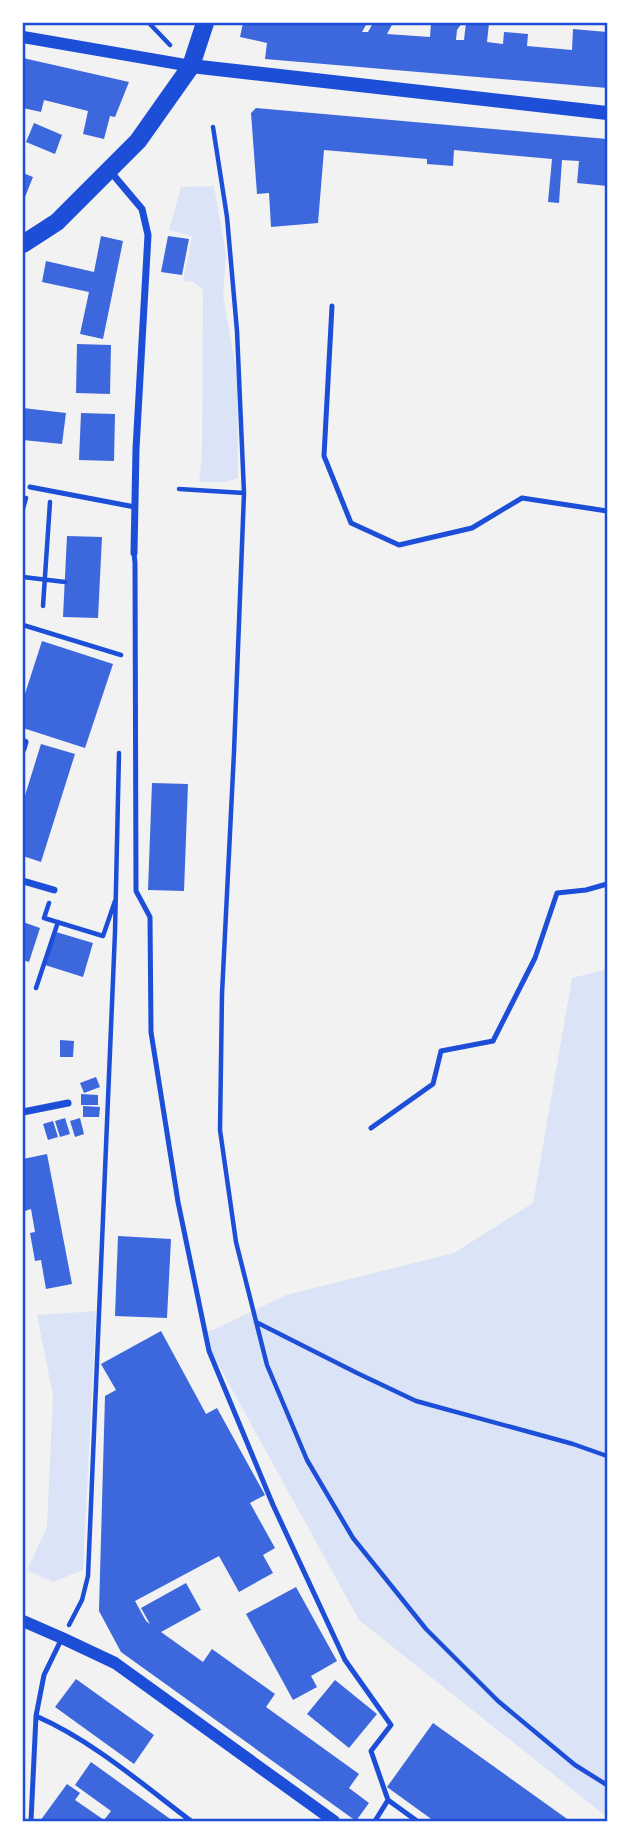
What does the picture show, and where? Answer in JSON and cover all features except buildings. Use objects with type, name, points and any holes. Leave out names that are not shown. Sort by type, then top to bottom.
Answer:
[{"type":"main road","points":[[23,244],[57,222],[138,141],[191,66],[205,23]]},
{"type":"main road","points":[[191,66],[607,113]]},
{"type":"street","points":[[23,37],[191,66]]},
{"type":"street","points":[[109,171],[142,209],[148,235],[136,449],[134,553]]},
{"type":"street","points":[[23,881],[54,890]]},
{"type":"street","points":[[23,1112],[68,1103]]},
{"type":"street","points":[[23,1621],[115,1663],[334,1821]]},
{"type":"lane","points":[[332,306],[324,456],[351,523],[399,545],[471,528],[522,498],[607,511]]},
{"type":"lane","points":[[30,487],[135,507]]},
{"type":"lane","points":[[134,553],[136,891],[150,917],[151,1032],[177,1202],[209,1351],[273,1505],[345,1660],[391,1725],[371,1751],[387,1800],[417,1821]]},
{"type":"lane","points":[[371,1128],[433,1084],[441,1051],[494,1041],[535,958],[557,893],[586,890],[607,884]]},
{"type":"lane","points":[[31,1821],[36,1716],[44,1675],[62,1638]]},
{"type":"lane","points":[[36,1716],[89,1745],[191,1821]]},
{"type":"lane","points":[[375,1821],[387,1800]]},
{"type":"path","points":[[213,127],[227,217],[237,331],[244,493],[222,994],[220,1130],[236,1242],[267,1365],[307,1460],[353,1538],[426,1629],[498,1701],[576,1765],[607,1785]]},
{"type":"path","points":[[179,489],[244,493]]},
{"type":"path","points":[[43,606],[51,491]]},
{"type":"path","points":[[23,577],[65,582]]},
{"type":"path","points":[[23,625],[121,655]]},
{"type":"path","points":[[54,890],[44,918],[103,936],[115,932],[88,1576],[82,1600],[62,1638]]},
{"type":"path","points":[[103,936],[116,897]]},
{"type":"path","points":[[36,988],[58,922]]},
{"type":"path","points":[[256,1322],[416,1401],[573,1444],[607,1456]]},
{"type":"shaded area","points":[[214,186],[226,254],[223,295],[237,376],[238,478],[226,482],[199,482],[202,454],[203,290],[194,282],[183,281],[192,236],[169,230],[181,187]]},
{"type":"shaded area","points":[[607,969],[607,1817],[359,1620],[202,1335],[286,1295],[454,1253],[533,1203],[572,978]]},
{"type":"shaded area","points":[[96,1311],[83,1570],[53,1582],[27,1570],[47,1527],[53,1396],[37,1315]]}]
